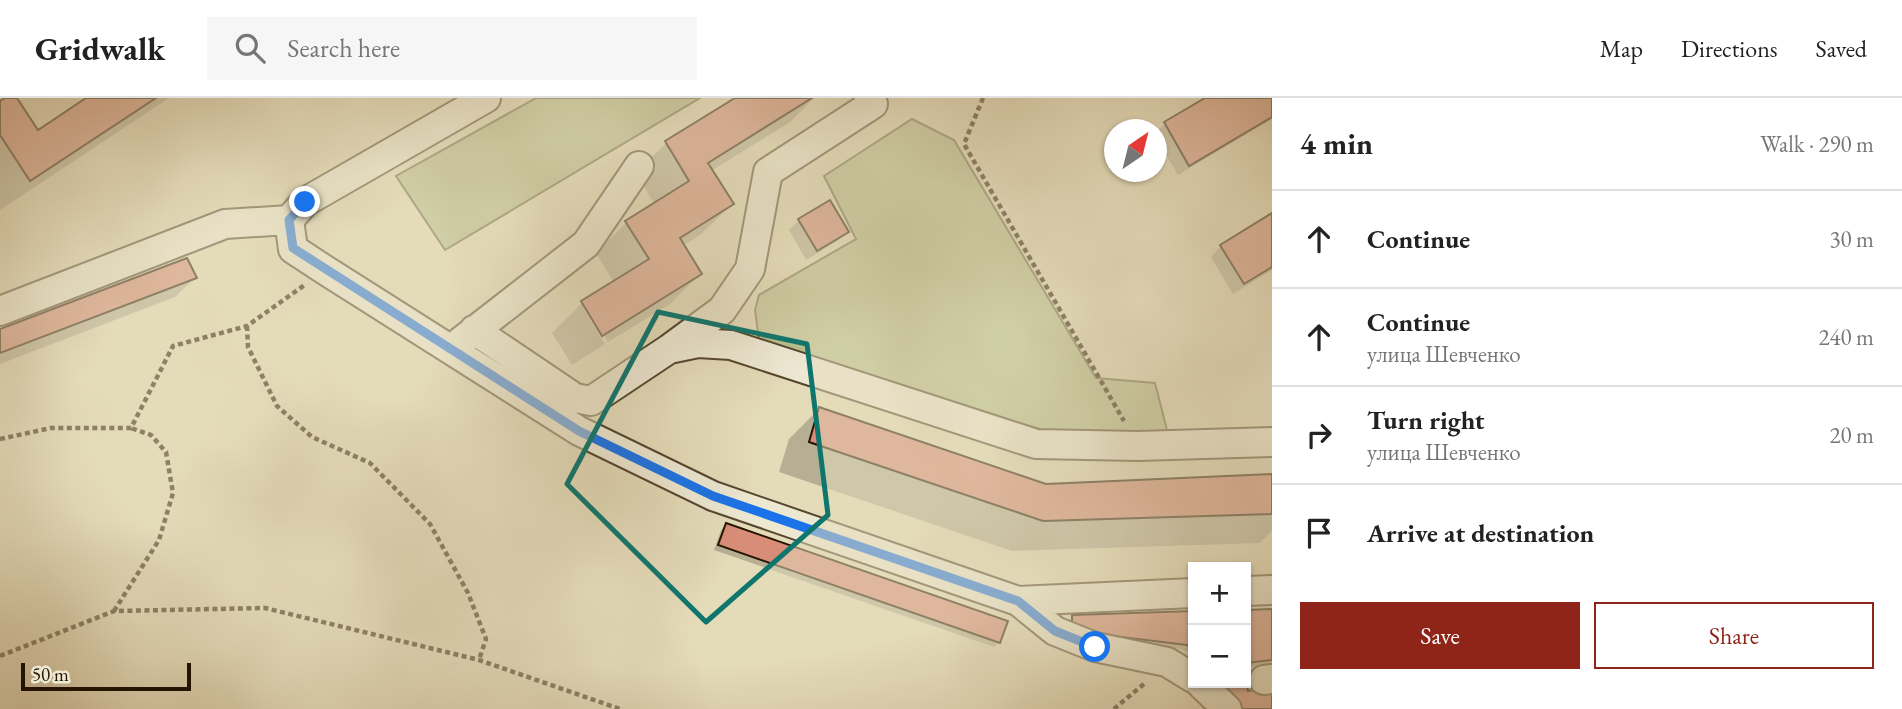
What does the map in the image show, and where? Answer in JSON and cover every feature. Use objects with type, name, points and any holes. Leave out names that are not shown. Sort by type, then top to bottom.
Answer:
[{"type":"street","points":[[0,311],[225,224],[289,220],[305,202],[486,98]]},
{"type":"street","points":[[474,330],[575,398],[591,401],[722,310],[750,269],[768,172],[873,104],[869,98]]},
{"type":"street","points":[[450,350],[586,244],[639,166]]},
{"type":"street","points":[[289,220],[293,248],[579,431],[713,496],[1018,601],[1055,631],[1095,647],[1167,662],[1188,675]]},
{"type":"street","points":[[722,310],[720,331],[731,345]]},
{"type":"street","points":[[669,349],[698,343],[731,345],[1036,444],[1138,446],[1272,442]]},
{"type":"street","points":[[1251,591],[1272,590]]},
{"type":"street","points":[[1018,601],[1188,593]]},
{"type":"street","points":[[1205,688],[1227,709]]},
{"type":"path","points":[[983,98],[964,145],[1138,446]]},
{"type":"path","points":[[131,428],[173,345],[247,326],[325,270]]},
{"type":"path","points":[[247,326],[248,348],[277,406],[312,437],[370,463],[430,524],[468,593],[486,639],[479,660]]},
{"type":"path","points":[[0,439],[51,428],[131,428],[151,435],[166,452],[173,493],[159,540],[114,611]]},
{"type":"path","points":[[0,656],[114,611],[265,608],[479,660],[620,709]]},
{"type":"path","points":[[1114,709],[1148,681]]},
{"type":"highlighted area","points":[[658,312],[807,344],[828,515],[706,622],[567,484]]},
{"type":"green space","points":[[536,98],[700,98],[445,250],[396,176]]},
{"type":"green space","points":[[912,119],[954,140],[1096,378],[1155,383],[1168,434],[1046,431],[776,349],[759,340],[755,310],[759,295],[856,239],[824,176]]},
{"type":"building","points":[[17,98],[38,130],[86,98],[156,98],[30,181],[0,135],[0,101]]},
{"type":"building","points":[[735,98],[812,98],[708,163],[734,204],[680,238],[702,274],[602,336],[581,301],[649,259],[625,221],[689,181],[665,141]]},
{"type":"building","points":[[1205,98],[1272,98],[1272,117],[1189,166],[1167,127],[1167,120]]},
{"type":"building","points":[[830,200],[849,232],[817,251],[798,219]]},
{"type":"building","points":[[1272,213],[1272,267],[1244,284],[1220,245]]},
{"type":"building","points":[[187,258],[197,278],[0,353],[0,329]]},
{"type":"building","points":[[819,407],[1046,484],[1272,474],[1272,514],[1043,521],[809,442]]},
{"type":"building","points":[[726,523],[1008,621],[1000,643],[718,545]]},
{"type":"building","points":[[1272,609],[1272,660],[1251,662],[1251,610]]},
{"type":"building","points":[[1188,611],[1188,646],[1072,631],[1072,615]]},
{"type":"building","points":[[1223,688],[1248,688],[1248,691],[1272,688],[1272,709],[1238,709]]},
{"type":"route","points":[[305,202],[289,220],[293,248],[579,431],[713,496],[1018,601],[1055,631],[1095,647]]}]
